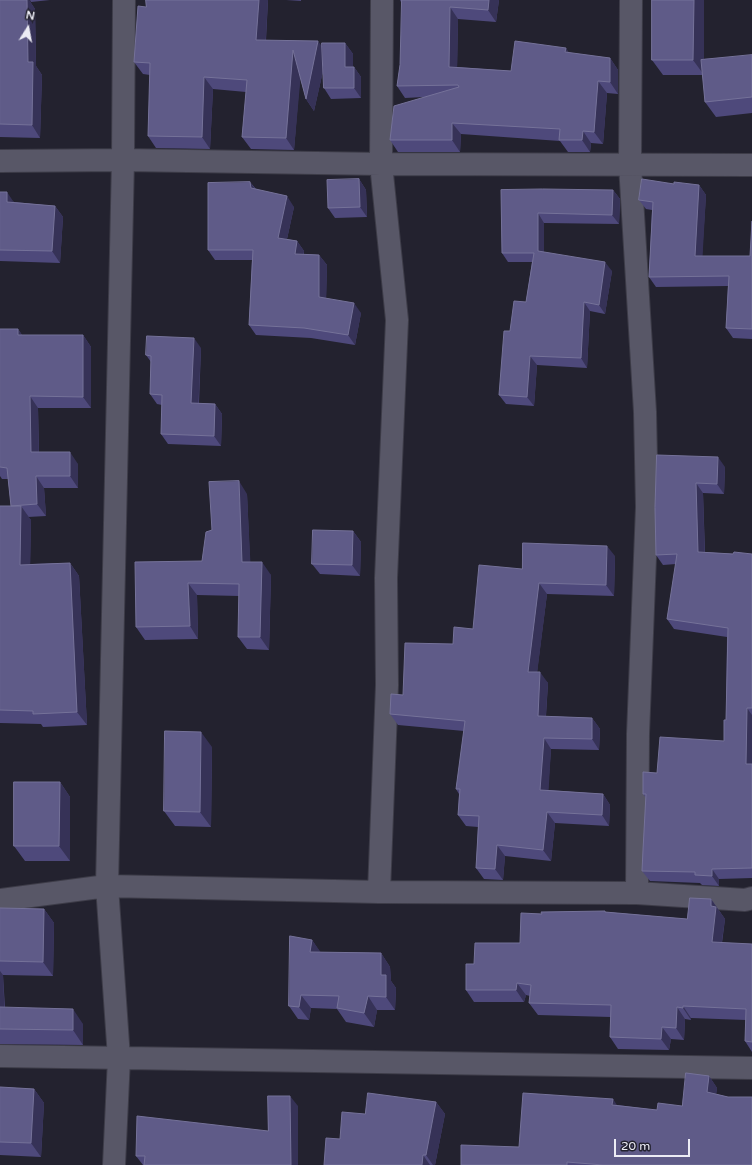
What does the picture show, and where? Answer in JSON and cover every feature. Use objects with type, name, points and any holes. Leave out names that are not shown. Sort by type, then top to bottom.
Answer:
[{"type":"street","points":[[114,1165],[120,1058],[107,886],[123,160],[124,0]]},
{"type":"street","points":[[379,892],[387,685],[386,578],[396,320],[381,164],[382,0]]},
{"type":"street","points":[[631,0],[630,165],[645,412],[647,507],[638,734],[637,893]]},
{"type":"street","points":[[0,161],[123,160],[381,164],[752,165]]},
{"type":"street","points":[[0,900],[107,886],[379,892],[637,893],[745,900],[752,898]]},
{"type":"street","points":[[0,1056],[752,1068]]},
{"type":"building","points":[[0,0],[27,0],[28,62],[33,62],[32,125],[0,124]]},
{"type":"building","points":[[146,0],[259,0],[256,40],[318,41],[306,99],[293,50],[286,138],[242,137],[247,80],[204,77],[202,137],[148,136],[150,63],[134,62],[138,6],[146,7]]},
{"type":"building","points":[[402,0],[489,0],[488,10],[450,7],[449,67],[511,71],[515,41],[566,48],[565,52],[610,58],[610,82],[598,81],[594,132],[583,131],[582,140],[559,140],[560,129],[452,123],[452,140],[390,140],[394,106],[459,87],[458,85],[397,86],[400,65]]},
{"type":"building","points":[[652,0],[694,0],[693,60],[652,60]]},
{"type":"building","points":[[322,43],[345,43],[345,67],[354,67],[354,88],[324,88]]},
{"type":"building","points":[[752,55],[752,97],[705,102],[701,60]]},
{"type":"building","points":[[359,179],[360,207],[328,208],[327,180]]},
{"type":"building","points":[[642,179],[674,184],[674,182],[699,185],[695,256],[750,256],[752,221],[752,329],[726,328],[729,276],[649,277],[653,202],[639,200]]},
{"type":"building","points":[[250,182],[251,188],[287,196],[278,238],[297,241],[295,254],[319,255],[319,297],[354,303],[348,335],[304,328],[249,325],[253,250],[208,250],[208,183]]},
{"type":"building","points":[[501,190],[613,190],[612,215],[538,213],[538,251],[605,262],[599,305],[584,302],[581,358],[530,356],[527,397],[499,395],[504,331],[510,331],[514,301],[526,302],[534,253],[502,253]]},
{"type":"building","points":[[0,192],[7,192],[7,202],[55,206],[52,251],[0,250]]},
{"type":"building","points":[[0,329],[18,329],[18,335],[83,335],[83,397],[30,396],[31,452],[70,452],[70,476],[36,476],[37,504],[11,506],[7,468],[0,467]]},
{"type":"building","points":[[147,336],[194,338],[191,403],[215,404],[214,436],[161,434],[162,395],[150,394],[151,356],[146,355]]},
{"type":"building","points":[[657,455],[718,457],[717,484],[696,483],[698,552],[733,554],[734,552],[752,554],[752,708],[747,708],[746,764],[752,764],[752,868],[712,869],[712,876],[695,875],[695,872],[642,871],[646,794],[643,794],[643,772],[657,773],[660,737],[724,741],[724,720],[726,720],[728,628],[667,619],[677,554],[656,555],[655,508]]},
{"type":"building","points":[[239,481],[242,562],[262,562],[260,637],[238,637],[239,584],[188,583],[190,626],[136,627],[135,562],[202,561],[206,532],[212,530],[209,482]]},
{"type":"building","points":[[0,506],[21,506],[20,565],[70,563],[77,712],[33,714],[33,711],[0,710]]},
{"type":"building","points":[[313,530],[353,531],[352,565],[312,564]]},
{"type":"building","points":[[523,543],[607,546],[606,585],[539,583],[528,672],[540,672],[538,716],[592,718],[592,739],[544,738],[540,790],[603,794],[602,815],[547,812],[543,850],[497,845],[495,869],[476,868],[479,816],[458,815],[460,789],[456,789],[465,721],[390,714],[391,694],[403,695],[405,643],[453,644],[454,627],[473,629],[479,565],[522,569]]},
{"type":"building","points":[[165,731],[201,732],[200,812],[164,811]]},
{"type":"building","points":[[14,782],[60,782],[59,846],[14,846]]},
{"type":"building","points":[[690,898],[711,899],[711,906],[716,907],[712,942],[752,944],[752,1042],[745,1041],[746,1009],[677,1007],[676,1028],[662,1027],[661,1039],[610,1037],[611,1005],[529,1003],[531,985],[517,983],[516,990],[466,990],[466,964],[474,964],[475,943],[520,943],[521,913],[542,914],[541,912],[605,911],[687,919]]},
{"type":"building","points":[[0,908],[44,909],[43,962],[0,961]]},
{"type":"building","points":[[290,936],[312,940],[310,952],[381,953],[381,975],[386,975],[386,997],[368,996],[364,1013],[337,1008],[339,996],[301,995],[299,1007],[289,1006]]},
{"type":"building","points":[[0,1007],[73,1009],[73,1030],[0,1029]]},
{"type":"building","points":[[686,1073],[709,1076],[707,1092],[728,1097],[752,1097],[752,1165],[603,1165],[567,1162],[567,1165],[461,1165],[461,1145],[519,1147],[523,1093],[613,1099],[612,1105],[657,1110],[658,1103],[682,1106]]},
{"type":"building","points":[[0,1087],[34,1089],[31,1143],[0,1142]]},
{"type":"building","points":[[368,1093],[436,1102],[426,1155],[423,1155],[422,1165],[324,1165],[326,1138],[340,1139],[342,1112],[365,1114]]},
{"type":"building","points":[[268,1096],[290,1096],[291,1165],[144,1165],[145,1156],[136,1156],[137,1116],[268,1131]]}]
